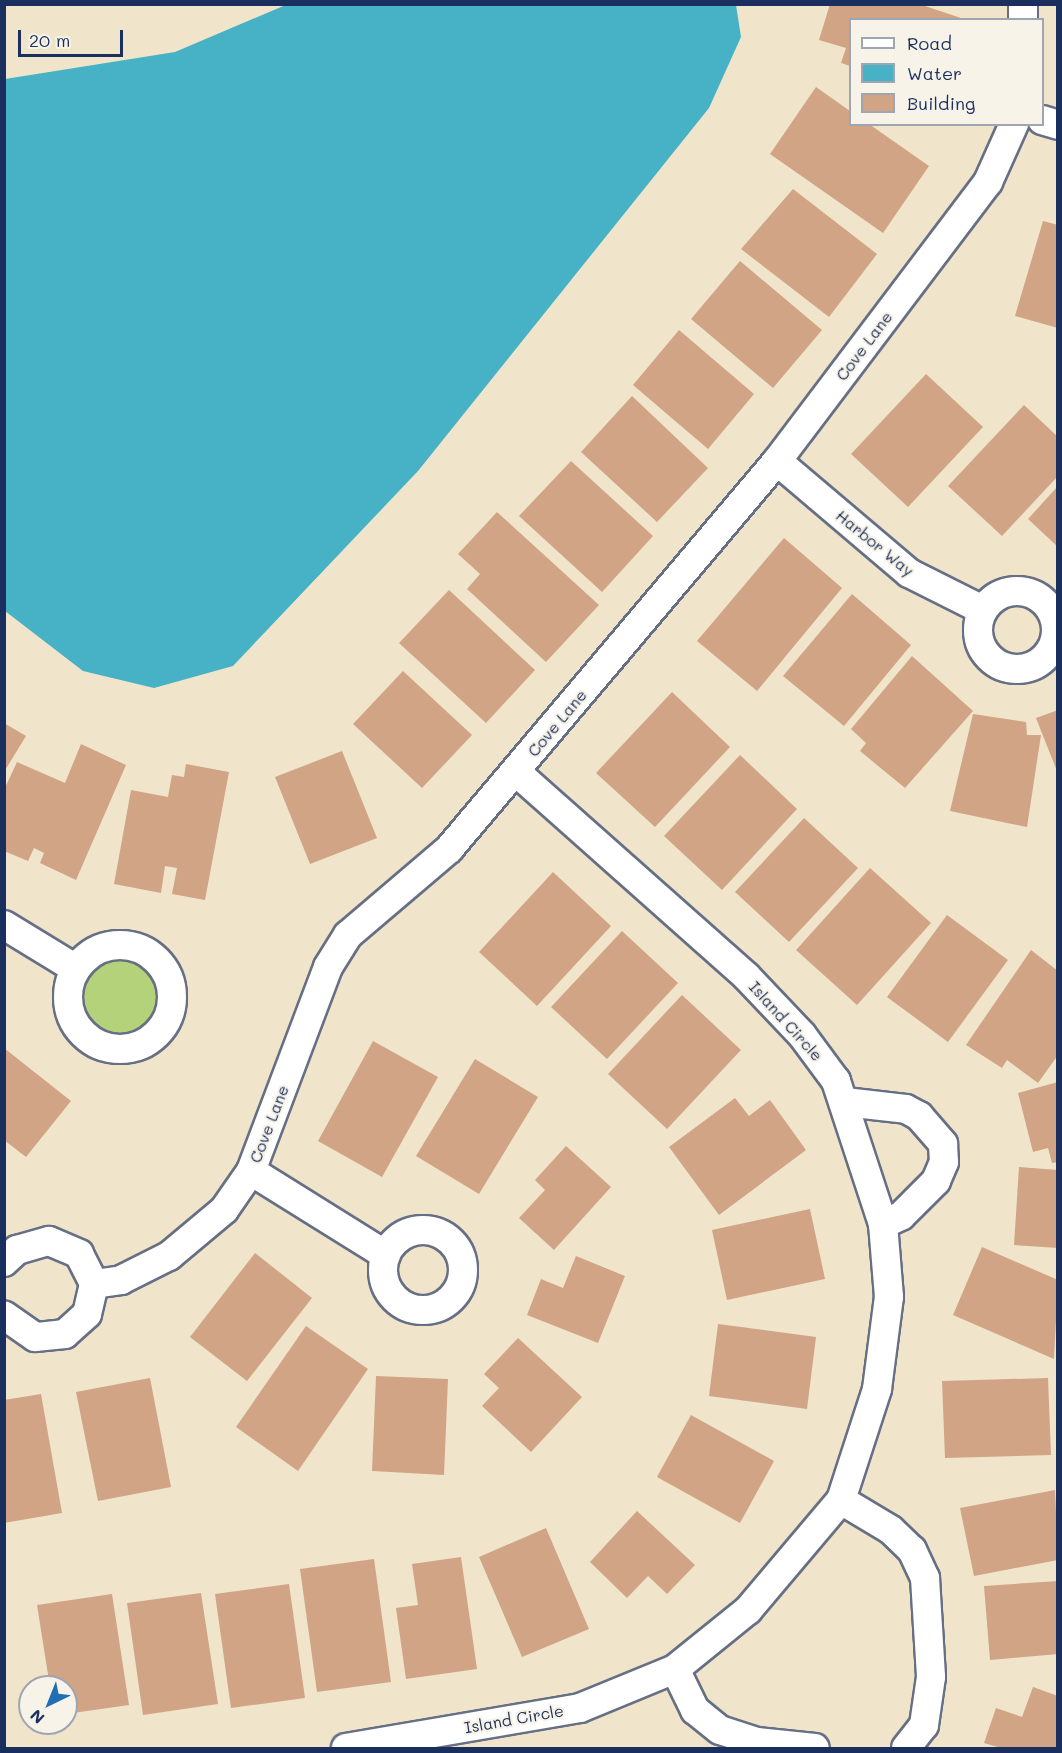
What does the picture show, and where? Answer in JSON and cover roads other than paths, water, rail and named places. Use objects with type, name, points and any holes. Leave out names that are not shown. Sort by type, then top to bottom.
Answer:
[{"type":"street","name":"Cove Lane","points":[[94,1284],[121,1280],[169,1256],[224,1210],[251,1171],[328,967],[348,935],[449,849],[777,461],[988,182],[1013,126]]},
{"type":"street","name":"Harbor Way","points":[[777,461],[909,573],[983,610]]},
{"type":"street","name":"Island Circle","points":[[346,1749],[580,1708],[675,1669],[748,1610],[841,1500],[877,1389],[889,1297],[883,1224],[845,1102],[819,1057],[785,1015],[516,772]]},
{"type":"street","points":[[4,925],[76,969]]},
{"type":"street","points":[[845,1102],[906,1109],[926,1122],[943,1144],[944,1162],[936,1181],[901,1216],[883,1224]]},
{"type":"street","points":[[251,1171],[386,1255]]},
{"type":"street","points":[[4,1262],[17,1250],[49,1240],[79,1254],[94,1284],[87,1314],[65,1334],[35,1337],[4,1315]]},
{"type":"street","points":[[841,1500],[891,1530],[912,1550],[925,1578],[931,1677],[924,1725],[906,1749]]},
{"type":"street","points":[[675,1669],[695,1710],[720,1730],[757,1742],[815,1749]]},
{"type":"water","points":[[288,4],[736,5],[741,37],[709,108],[418,471],[233,666],[154,688],[83,671],[5,611],[5,79],[175,52]]}]
